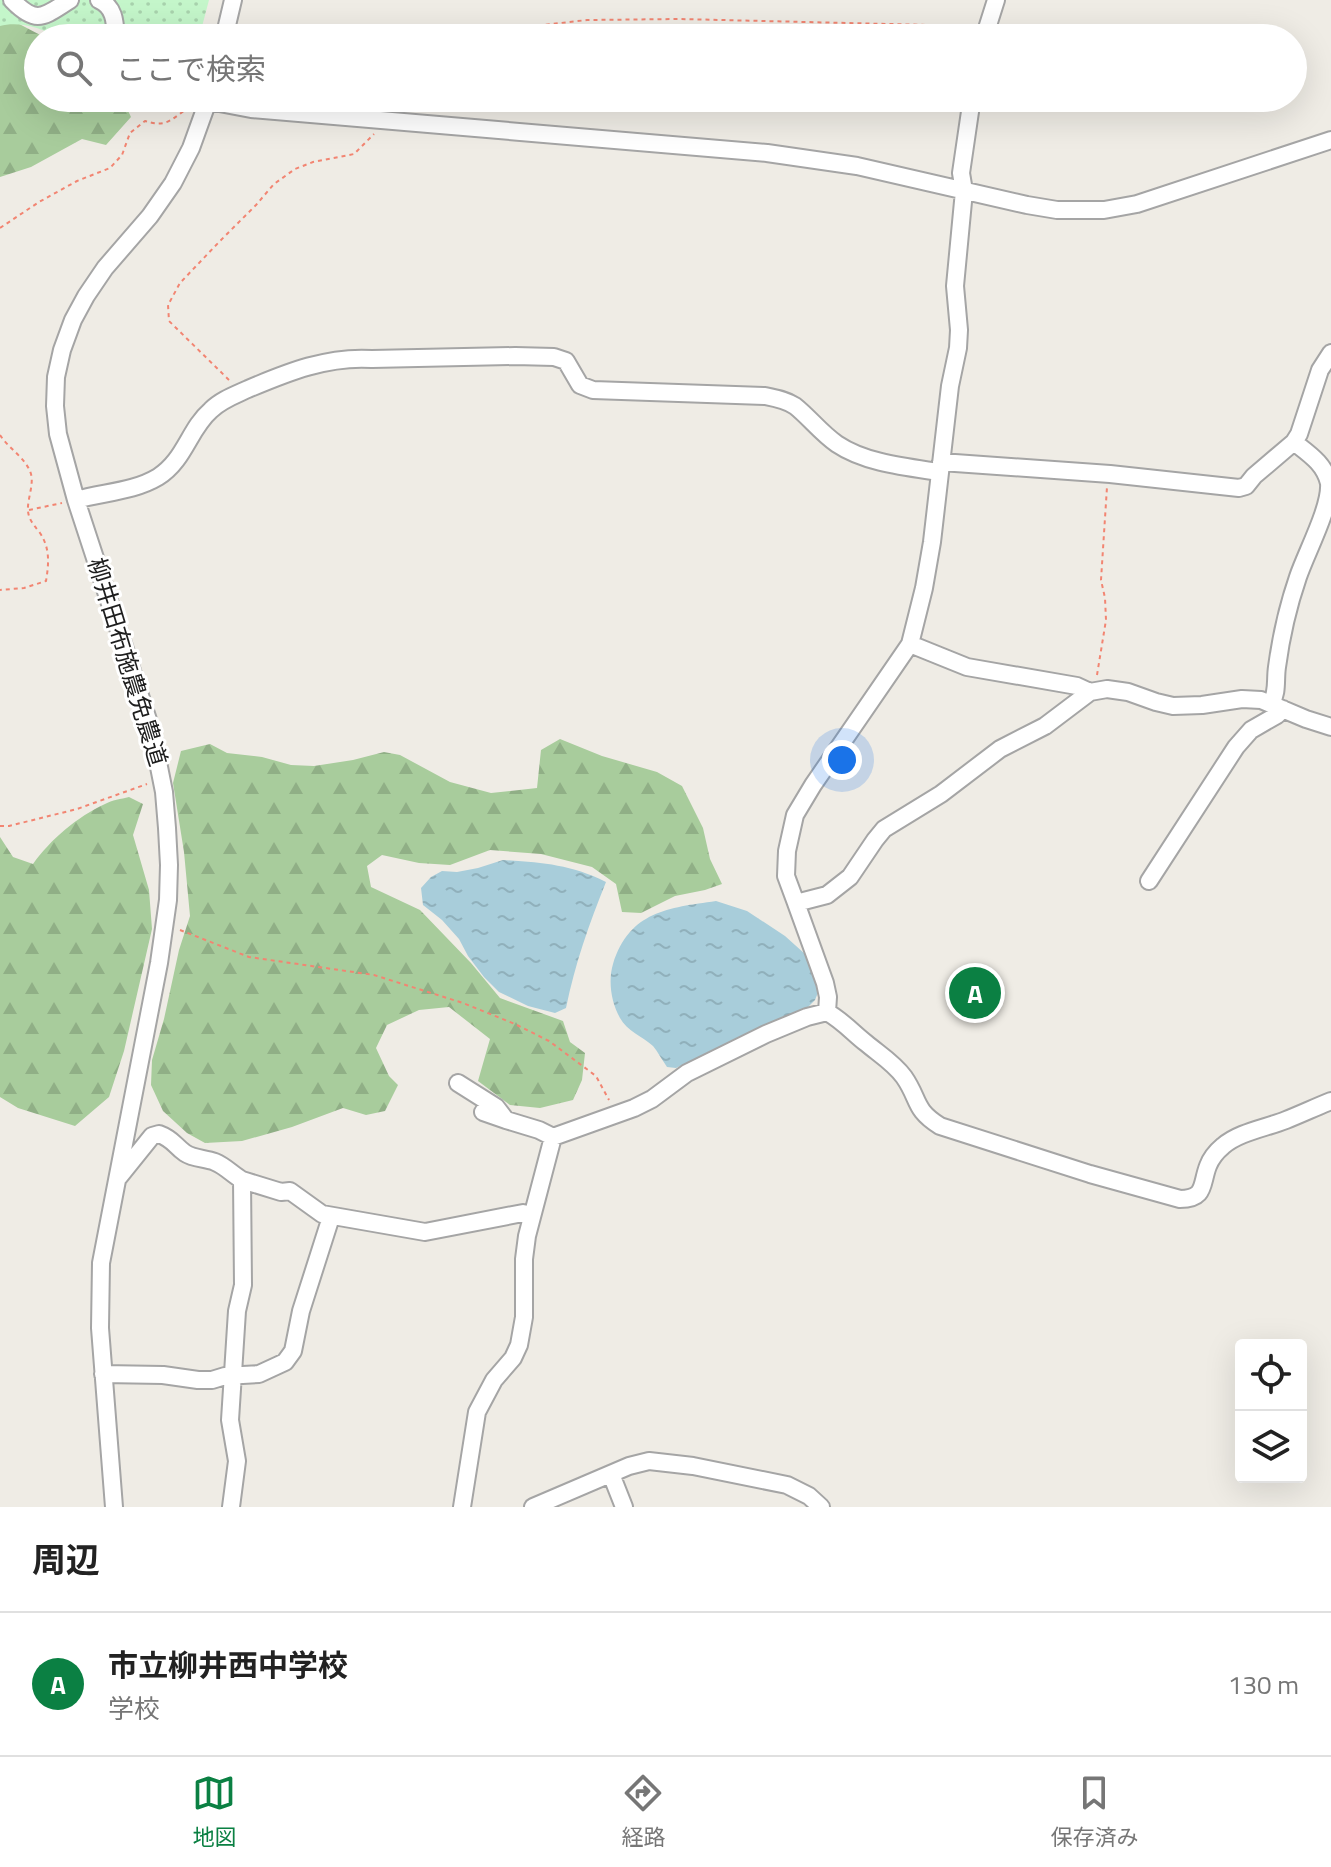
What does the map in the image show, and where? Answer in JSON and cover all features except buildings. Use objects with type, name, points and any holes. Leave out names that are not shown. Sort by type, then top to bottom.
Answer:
[{"type":"street","points":[[12,0],[24,13],[37,16],[48,15],[70,0]]},
{"type":"street","points":[[99,0],[115,16],[115,24]]},
{"type":"street","points":[[227,24],[233,0]]},
{"type":"street","points":[[988,24],[996,0]]},
{"type":"street","name":"柳井田布施農免農道","points":[[114,1507],[100,1328],[101,1263],[159,963],[168,900],[169,865],[159,761],[140,691],[76,500],[58,434],[56,377],[73,320],[105,268],[150,216],[173,183],[191,148],[198,112]]},
{"type":"street","points":[[288,112],[767,153],[857,166],[1057,210],[1104,210],[1137,204],[1331,140]]},
{"type":"street","points":[[827,1012],[825,983],[786,876],[787,851],[795,815],[910,644],[924,588],[959,339],[955,286],[964,191],[961,173],[970,112]]},
{"type":"street","points":[[76,500],[114,493],[145,484],[159,476],[186,449],[210,410],[224,400],[277,377],[350,357],[554,357],[566,361],[580,385],[593,390],[765,396],[781,400],[794,406],[836,443],[854,454],[917,469],[940,467],[1110,474],[1239,488],[1246,486],[1294,442],[1320,370],[1331,353]]},
{"type":"street","points":[[1149,881],[1236,747],[1251,730],[1277,715],[1276,672],[1293,594],[1330,497],[1329,484],[1320,462],[1294,442]]},
{"type":"street","points":[[910,644],[967,667],[1093,691],[1128,692],[1173,706],[1261,700],[1331,727]]},
{"type":"street","points":[[796,903],[827,895],[850,877],[884,829],[941,794],[1000,749],[1045,726],[1093,691]]},
{"type":"street","points":[[483,1112],[553,1137],[634,1108],[652,1099],[687,1073],[766,1034],[827,1012],[841,1020],[894,1065],[910,1087],[920,1111],[940,1126],[1090,1174],[1180,1199],[1190,1199],[1204,1185],[1208,1165],[1216,1152],[1229,1141],[1331,1101]]},
{"type":"street","points":[[458,1083],[496,1107],[506,1120]]},
{"type":"street","points":[[117,1177],[122,1175],[152,1136],[159,1134],[170,1138],[183,1152],[193,1157],[211,1160],[242,1180],[281,1192],[290,1191],[331,1217],[425,1232],[523,1213],[531,1216]]},
{"type":"street","points":[[462,1507],[477,1412],[494,1380],[513,1358],[519,1345],[524,1317],[524,1259],[531,1216],[553,1137]]},
{"type":"street","points":[[231,1507],[237,1461],[230,1420],[232,1377],[237,1311],[243,1285],[242,1180]]},
{"type":"street","points":[[103,1374],[163,1375],[198,1380],[259,1374],[285,1362],[293,1351],[301,1311],[331,1217]]},
{"type":"street","points":[[535,1507],[629,1466],[649,1461],[787,1485],[809,1496],[821,1507]]},
{"type":"street","points":[[611,1474],[624,1507]]},
{"type":"path","points":[[552,24],[587,20],[680,19],[925,24]]},
{"type":"path","points":[[0,228],[77,181],[110,168],[122,155],[130,133],[145,121],[158,125],[184,112]]},
{"type":"path","points":[[242,392],[169,321],[168,305],[172,295],[274,184],[295,169],[313,162],[354,154],[388,120]]},
{"type":"path","points":[[0,435],[24,461],[32,476],[28,511],[30,521],[47,546],[48,566],[46,581],[24,588],[0,590]]},
{"type":"path","points":[[1093,691],[1106,620],[1101,580],[1105,497],[1110,474]]},
{"type":"path","points":[[28,511],[76,500]]},
{"type":"path","points":[[0,826],[77,809],[148,783]]},
{"type":"path","points":[[164,924],[249,957],[374,975],[463,1003],[515,1024],[549,1041],[596,1076],[616,1113]]},
{"type":"green space","points":[[0,0],[209,0],[203,24],[0,26]]},
{"type":"green space","points":[[0,16],[24,26],[24,112],[129,112],[131,117],[106,145],[82,139],[31,167],[0,177]]},
{"type":"green space","points":[[560,739],[602,756],[657,772],[682,786],[703,828],[710,859],[722,884],[675,896],[641,913],[622,912],[616,884],[592,867],[541,854],[490,850],[450,865],[419,863],[382,855],[367,866],[371,887],[420,910],[500,998],[563,1021],[570,1042],[585,1053],[582,1080],[573,1100],[540,1108],[510,1105],[478,1081],[490,1039],[449,1007],[419,1010],[387,1025],[376,1048],[389,1076],[398,1085],[385,1111],[366,1115],[343,1108],[242,1141],[205,1143],[187,1133],[163,1111],[151,1085],[152,1060],[190,916],[173,783],[181,751],[210,744],[227,753],[262,757],[291,765],[314,766],[384,752],[400,755],[450,782],[491,793],[537,788],[541,750]]},
{"type":"green space","points":[[129,797],[143,804],[133,835],[149,890],[152,929],[124,1051],[109,1097],[75,1126],[18,1108],[0,1097],[0,837],[13,857],[33,864],[75,822],[95,809]]},
{"type":"water","points":[[503,860],[568,868],[606,882],[583,944],[566,1008],[555,1013],[528,1006],[499,992],[468,956],[459,939],[423,905],[421,888],[431,877],[442,871],[457,872]]},
{"type":"water","points":[[716,901],[747,911],[785,936],[805,954],[819,990],[815,1000],[804,1011],[676,1068],[667,1067],[653,1046],[620,1018],[611,991],[613,964],[620,946],[630,933],[653,915],[682,906]]},
{"type":"place","name":"市立柳井西中学校","points":[[975,993]]}]
